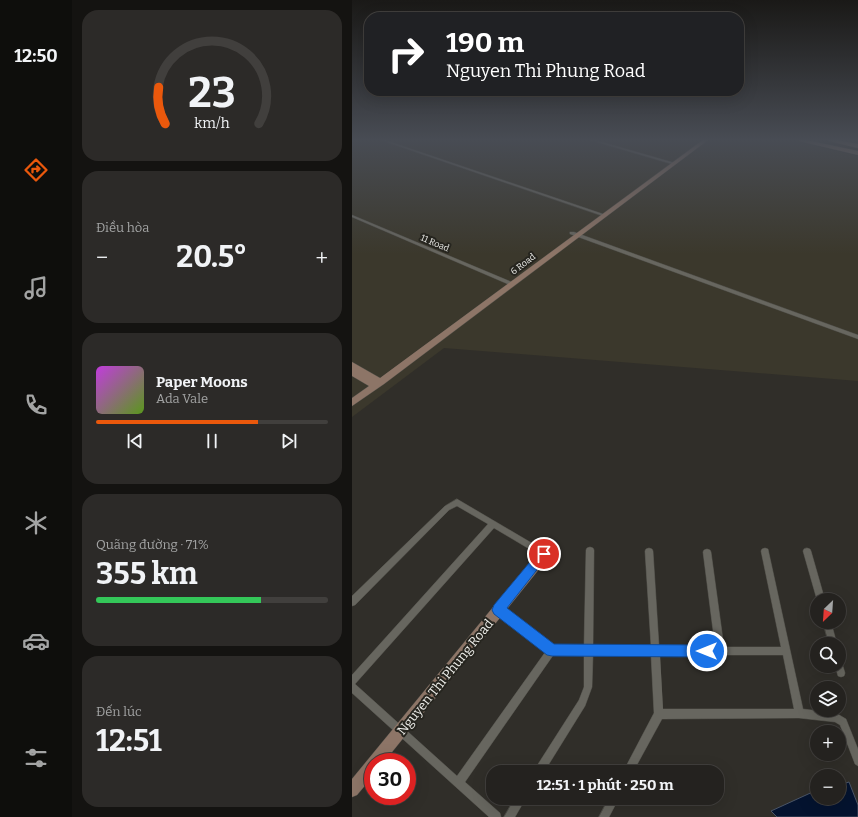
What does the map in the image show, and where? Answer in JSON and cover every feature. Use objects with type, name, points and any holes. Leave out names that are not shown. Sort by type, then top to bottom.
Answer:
[{"type":"main road","name":"6 Road","points":[[352,403],[375,382],[651,178]]},
{"type":"main road","points":[[352,365],[375,382]]},
{"type":"main road","points":[[352,372],[375,382]]},
{"type":"main road","name":"6 Road","points":[[352,395],[375,382]]},
{"type":"main road","name":"Nguyen Thi Phung Road","points":[[382,753],[544,554]]},
{"type":"main road","points":[[352,790],[364,776]]},
{"type":"street","points":[[496,178],[602,214]]},
{"type":"street","name":"11 Road","points":[[352,216],[510,283]]},
{"type":"street","points":[[575,234],[858,338]]},
{"type":"street","points":[[352,602],[447,508],[457,502],[544,554]]},
{"type":"street","points":[[352,681],[494,524]]},
{"type":"street","points":[[542,765],[587,694],[590,550]]},
{"type":"street","points":[[632,765],[659,714],[649,551]]},
{"type":"street","points":[[764,551],[799,713]]},
{"type":"street","points":[[807,551],[819,593]]},
{"type":"street","points":[[707,552],[720,651]]},
{"type":"street","points":[[498,610],[552,650],[785,651]]},
{"type":"street","points":[[458,783],[552,650]]},
{"type":"street","points":[[352,687],[400,732],[496,817]]},
{"type":"street","points":[[659,714],[799,713],[836,718],[844,722],[858,761]]},
{"type":"street","points":[[509,817],[517,805]]},
{"type":"street","points":[[604,817],[610,805]]},
{"type":"shaded area","points":[[352,178],[858,178],[858,381],[444,348],[352,417]]},
{"type":"water","points":[[849,782],[858,805],[858,817],[777,817],[771,811],[810,793],[810,805],[846,805],[846,783]]},
{"type":"route","points":[[544,554],[498,610],[552,650],[707,651]]}]
